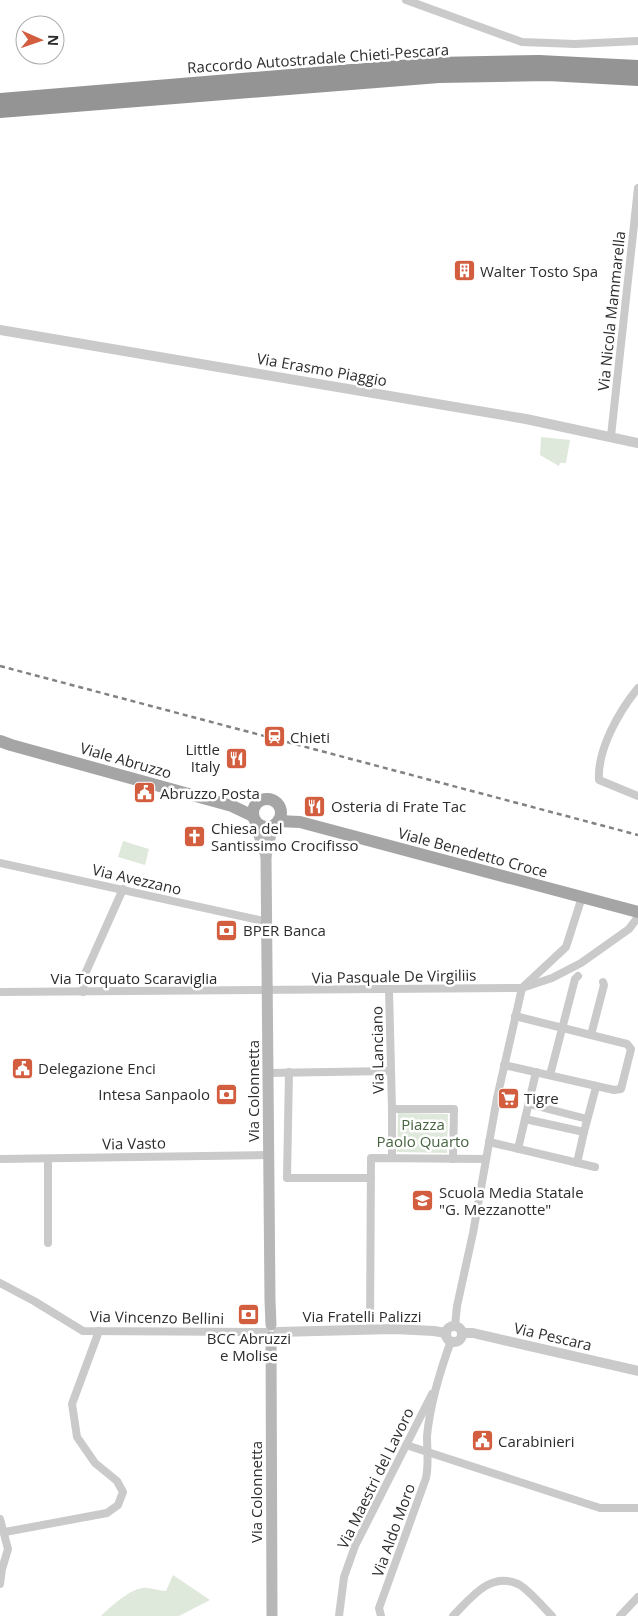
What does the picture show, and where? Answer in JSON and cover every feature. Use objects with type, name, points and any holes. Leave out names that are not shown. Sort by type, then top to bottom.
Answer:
[{"type":"highway","name":"Raccordo Autostradale Chieti-Pescara","points":[[0,100],[436,64],[539,62],[638,67]]},
{"type":"highway","name":"Raccordo Autostradale Chieti-Pescara","points":[[0,111],[439,76],[517,74],[579,75],[638,79]]},
{"type":"main road","name":"Viale Abruzzo","points":[[4,744],[256,811]]},
{"type":"main road","points":[[263,799],[270,799],[276,802],[277,816],[266,856],[257,829],[256,811],[263,799]]},
{"type":"main road","points":[[256,811],[262,826],[277,816]]},
{"type":"main road","name":"Viale Benedetto Croce","points":[[277,816],[638,912]]},
{"type":"main road","name":"Via Colonnetta","points":[[266,856],[272,1616]]},
{"type":"street","points":[[406,0],[522,42],[575,44],[638,41]]},
{"type":"street","name":"Via Nicola Mammarella","points":[[611,436],[638,188]]},
{"type":"street","name":"Via Erasmo Piaggio","points":[[0,330],[526,419],[638,443]]},
{"type":"street","points":[[638,688],[626,702],[608,737],[598,768],[599,780],[638,796]]},
{"type":"street","name":"Via Avezzano","points":[[0,863],[268,922]]},
{"type":"street","points":[[83,992],[85,974],[123,889]]},
{"type":"street","points":[[449,1337],[458,1341],[461,1337],[457,1306],[504,1065],[522,988],[566,947],[582,897]]},
{"type":"street","name":"Via Pasquale De Virgiliis","points":[[267,991],[522,988],[552,978],[580,963],[629,929],[638,917]]},
{"type":"street","points":[[550,1075],[575,979],[578,976]]},
{"type":"street","points":[[591,1035],[604,986],[603,982]]},
{"type":"street","name":"Via Lanciano","points":[[389,990],[392,1109]]},
{"type":"street","name":"Via Torquato Scaraviglia","points":[[0,992],[267,991]]},
{"type":"street","points":[[504,1065],[614,1090],[621,1088],[630,1049],[627,1044],[515,1016]]},
{"type":"street","points":[[268,1073],[390,1071]]},
{"type":"street","points":[[289,1072],[287,1178],[371,1178]]},
{"type":"street","points":[[518,1149],[536,1072]]},
{"type":"street","points":[[577,1163],[596,1087]]},
{"type":"street","points":[[529,1104],[587,1119]]},
{"type":"street","points":[[392,1158],[392,1109],[454,1109],[453,1158]]},
{"type":"street","points":[[525,1119],[584,1132]]},
{"type":"street","points":[[489,1142],[595,1167]]},
{"type":"street","name":"Via Vasto","points":[[0,1160],[269,1155]]},
{"type":"street","points":[[370,1330],[372,1158],[486,1159]]},
{"type":"street","points":[[48,1159],[48,1242]]},
{"type":"street","name":"Via Vincenzo Bellini","points":[[0,1282],[84,1330],[271,1332]]},
{"type":"street","name":"Via Pescara","points":[[459,1329],[638,1370]]},
{"type":"street","points":[[5,1532],[107,1513],[118,1505],[123,1492],[117,1480],[95,1463],[77,1437],[72,1404],[99,1331]]},
{"type":"street","name":"Via Fratelli Palizzi","points":[[271,1332],[434,1331],[449,1337]]},
{"type":"street","name":"Via Maestri del Lavoro","points":[[428,1453],[427,1436],[437,1383],[449,1337]]},
{"type":"street","name":"Via Maestri del Lavoro","points":[[339,1616],[344,1577],[354,1546],[437,1383]]},
{"type":"street","points":[[406,1445],[600,1508],[638,1508]]},
{"type":"street","name":"Via Aldo Moro","points":[[381,1616],[379,1608],[426,1478],[428,1453]]},
{"type":"street","points":[[0,1519],[8,1549],[0,1584]]},
{"type":"street","points":[[453,1616],[482,1587],[498,1580],[518,1584],[552,1616]]},
{"type":"street","points":[[620,1616],[638,1597]]},
{"type":"green space","points":[[541,437],[570,440],[566,463],[560,463],[559,466],[540,455]]},
{"type":"green space","points":[[123,841],[149,849],[145,865],[118,857]]},
{"type":"green space","name":"Piazza Paolo Quarto","points":[[398,1113],[448,1114],[447,1153],[397,1152]]},
{"type":"green space","points":[[173,1575],[210,1600],[179,1616],[101,1616],[120,1599],[138,1589],[166,1591]]},
{"type":"railway","points":[[0,666],[638,835]]},
{"type":"place","name":"Walter Tosto Spa","points":[[464,271]]},
{"type":"place","name":"Chieti","points":[[274,737]]},
{"type":"place","name":"Little Italy","points":[[236,758]]},
{"type":"place","name":"Abruzzo Posta","points":[[144,793]]},
{"type":"place","name":"Osteria di Frate Tac","points":[[315,806]]},
{"type":"place","name":"Chiesa del Santissimo Crocifisso","points":[[195,837]]},
{"type":"place","name":"BPER Banca","points":[[227,930]]},
{"type":"place","name":"Delegazione Enci","points":[[22,1068]]},
{"type":"place","name":"Intesa Sanpaolo","points":[[226,1094]]},
{"type":"place","name":"Tigre","points":[[508,1098]]},
{"type":"place","name":"Scuola Media Statale \"G. Mezzanotte\"","points":[[423,1201]]},
{"type":"place","name":"BCC Abruzzi e Molise","points":[[249,1315]]},
{"type":"place","name":"Carabinieri","points":[[482,1441]]}]
